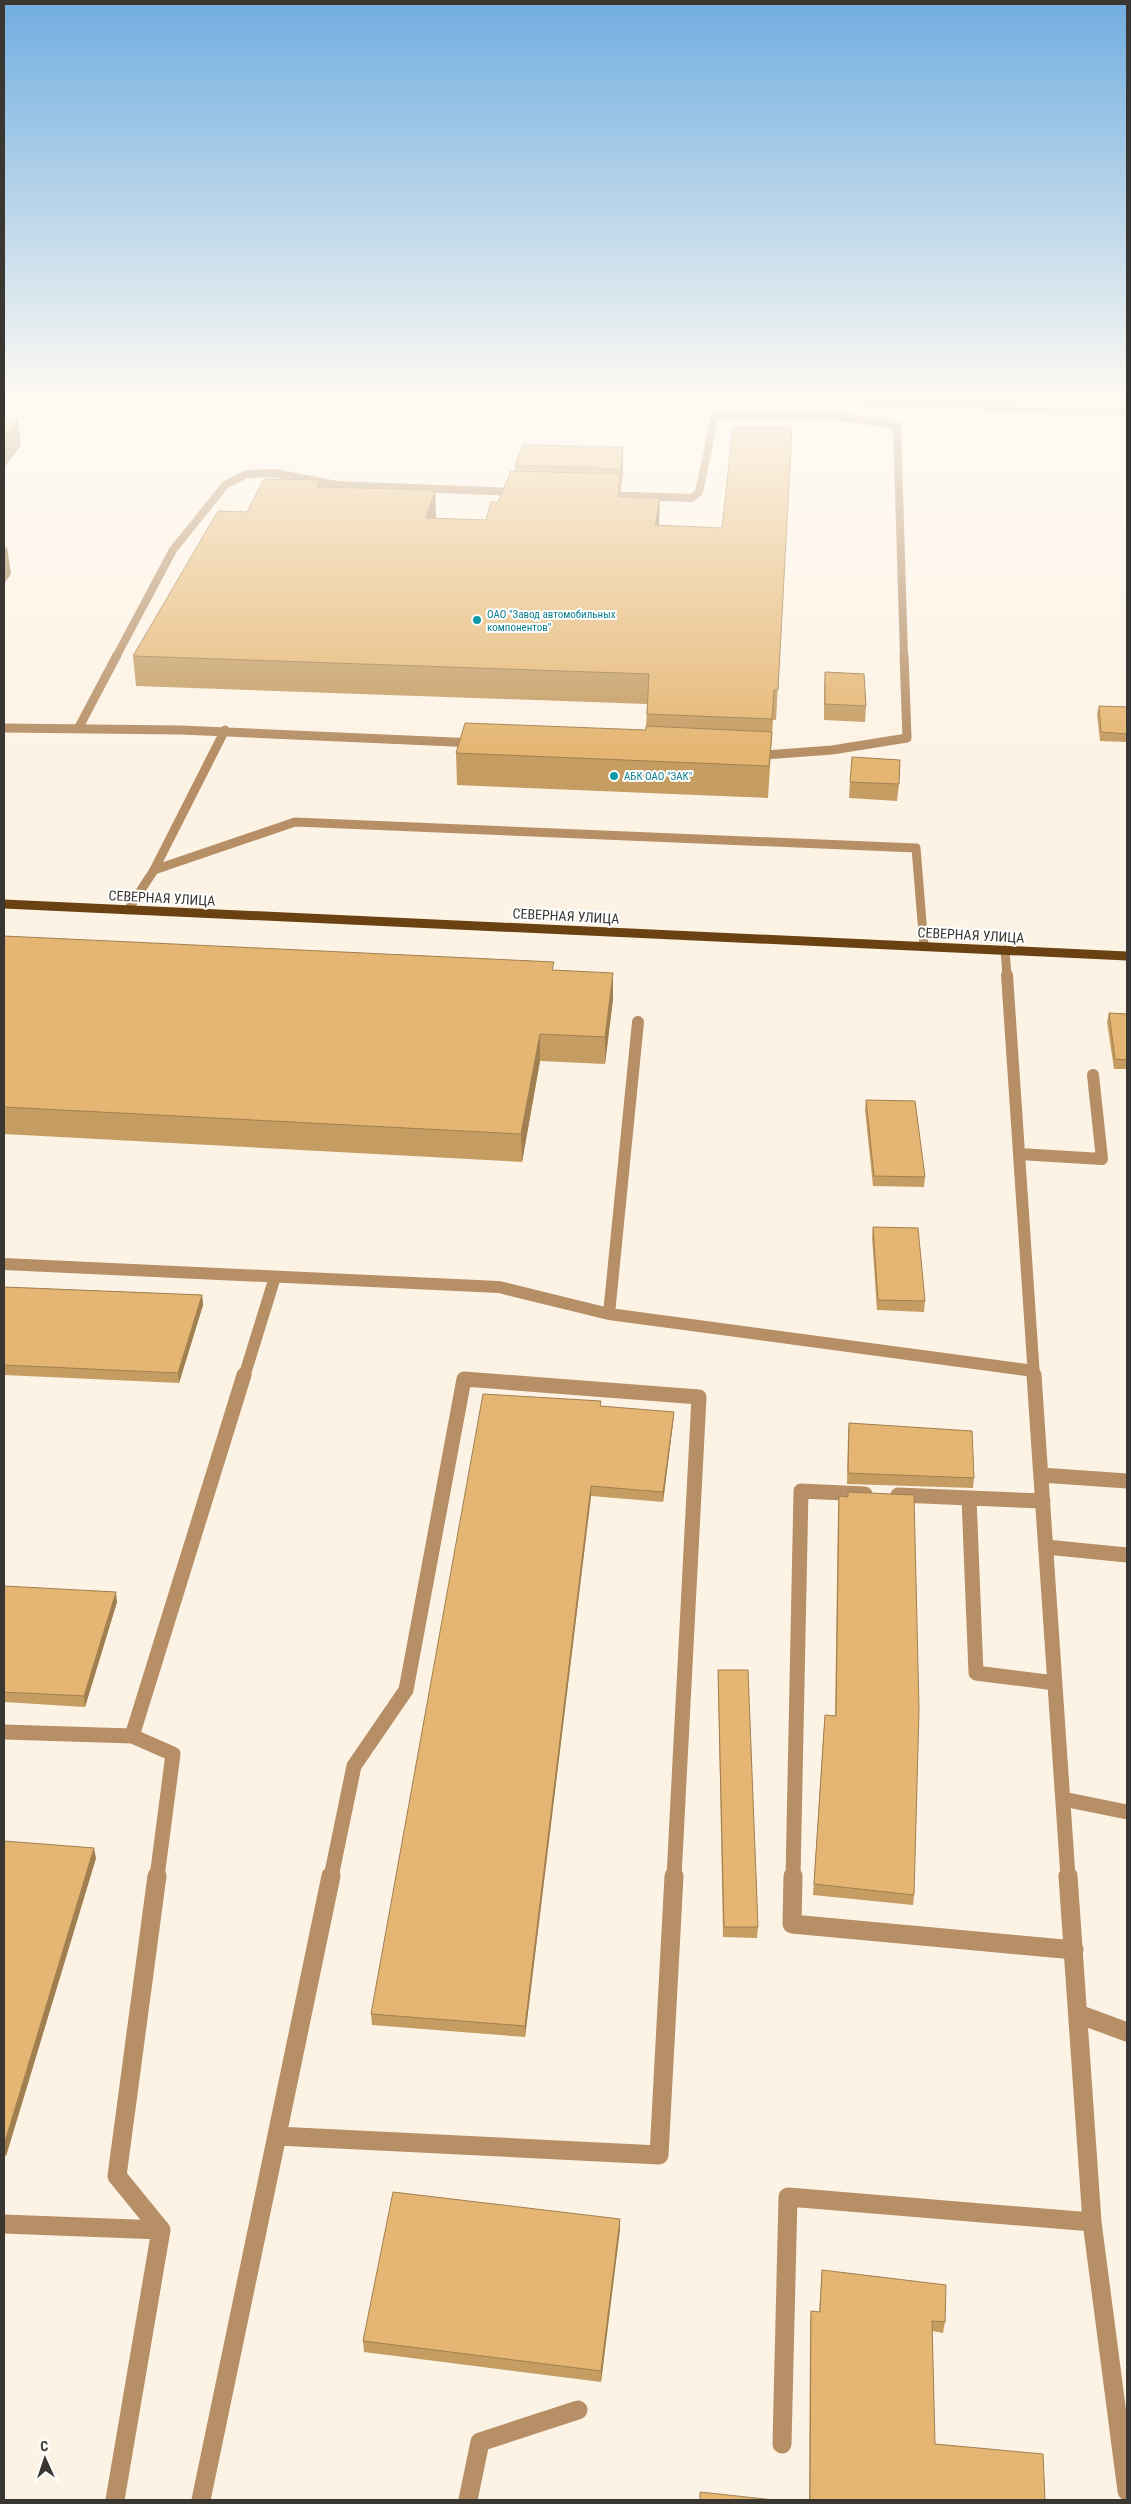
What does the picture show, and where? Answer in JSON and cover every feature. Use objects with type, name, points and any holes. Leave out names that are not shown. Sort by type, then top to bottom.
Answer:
[{"type":"main road","name":"СЕВЕРНАЯ УЛИЦА","points":[[4,904],[1127,956]]},
{"type":"street","points":[[79,727],[173,550],[199,518]]},
{"type":"street","points":[[740,756],[760,757],[832,750],[907,738],[899,518]]},
{"type":"street","points":[[4,728],[79,727],[226,730],[483,743]]},
{"type":"street","points":[[128,910],[154,870],[226,730]]},
{"type":"street","points":[[154,870],[295,822],[916,848],[924,946]]},
{"type":"street","points":[[1005,950],[1092,2222],[1127,2491]]},
{"type":"street","points":[[609,1314],[638,1022]]},
{"type":"street","points":[[1019,1154],[1102,1160],[1093,1075]]},
{"type":"street","points":[[4,1264],[499,1287],[609,1314],[1034,1371]]},
{"type":"street","points":[[132,1736],[275,1277]]},
{"type":"street","points":[[201,2500],[354,1766],[406,1690],[464,1379],[699,1397],[659,2155],[277,2136]]},
{"type":"street","points":[[1041,1476],[1127,1481]]},
{"type":"street","points":[[1043,1501],[800,1491],[792,1924],[1074,1950]]},
{"type":"street","points":[[969,1498],[976,1672],[1055,1683]]},
{"type":"street","points":[[1046,1547],[1127,1555]]},
{"type":"street","points":[[4,1732],[132,1736],[173,1754],[117,2176],[161,2230],[115,2500]]},
{"type":"street","points":[[1063,1799],[1127,1812]]},
{"type":"street","points":[[1078,2014],[1127,2032]]},
{"type":"street","points":[[782,2444],[788,2197],[1092,2222]]},
{"type":"street","points":[[4,2224],[161,2230]]},
{"type":"street","points":[[468,2500],[480,2442],[578,2410]]},
{"type":"building","name":"ОАО \"Завод автомобильных компонентов\"","points":[[214,518],[426,518],[486,520],[487,518],[656,518],[655,525],[722,528],[723,518],[787,518],[778,690],[774,690],[772,719],[647,714],[649,674],[133,656]]},
{"type":"building","points":[[825,672],[864,674],[866,706],[825,704]]},
{"type":"building","points":[[1099,706],[1127,707],[1127,734],[1101,732]]},
{"type":"building","points":[[465,723],[646,730],[646,726],[772,732],[769,766],[456,753]]},
{"type":"building","points":[[852,757],[900,760],[899,784],[850,782]]},
{"type":"building","points":[[4,936],[554,962],[552,970],[613,973],[605,1037],[540,1034],[521,1134],[4,1107]]},
{"type":"building","points":[[1109,1013],[1127,1014],[1127,1060],[1115,1059]]},
{"type":"building","points":[[866,1100],[915,1101],[925,1177],[874,1176]]},
{"type":"building","points":[[873,1227],[918,1228],[925,1301],[878,1300]]},
{"type":"building","points":[[4,1287],[202,1295],[178,1373],[4,1365]]},
{"type":"building","points":[[483,1394],[601,1401],[600,1406],[674,1412],[663,1492],[591,1486],[525,2026],[371,2014]]},
{"type":"building","points":[[849,1423],[972,1431],[974,1478],[848,1473]]},
{"type":"building","points":[[848,1492],[914,1495],[919,1710],[914,1895],[814,1884],[825,1715],[836,1716],[839,1496],[848,1497]]},
{"type":"building","points":[[4,1586],[116,1592],[84,1696],[4,1692]]},
{"type":"building","points":[[718,1670],[748,1670],[758,1927],[724,1927]]},
{"type":"building","points":[[4,1841],[94,1848],[4,2145]]},
{"type":"building","points":[[393,2192],[620,2219],[601,2371],[363,2341]]},
{"type":"building","points":[[822,2270],[946,2285],[945,2322],[932,2321],[935,2444],[1043,2454],[1045,2500],[810,2500],[811,2311],[820,2312]]},
{"type":"building","points":[[700,2492],[774,2500],[700,2500]]},
{"type":"place","name":"ОАО \"Завод автомобильных компонентов\"","points":[[477,620]]},
{"type":"place","name":"АБК ОАО \"ЗАК\"","points":[[614,776]]}]
